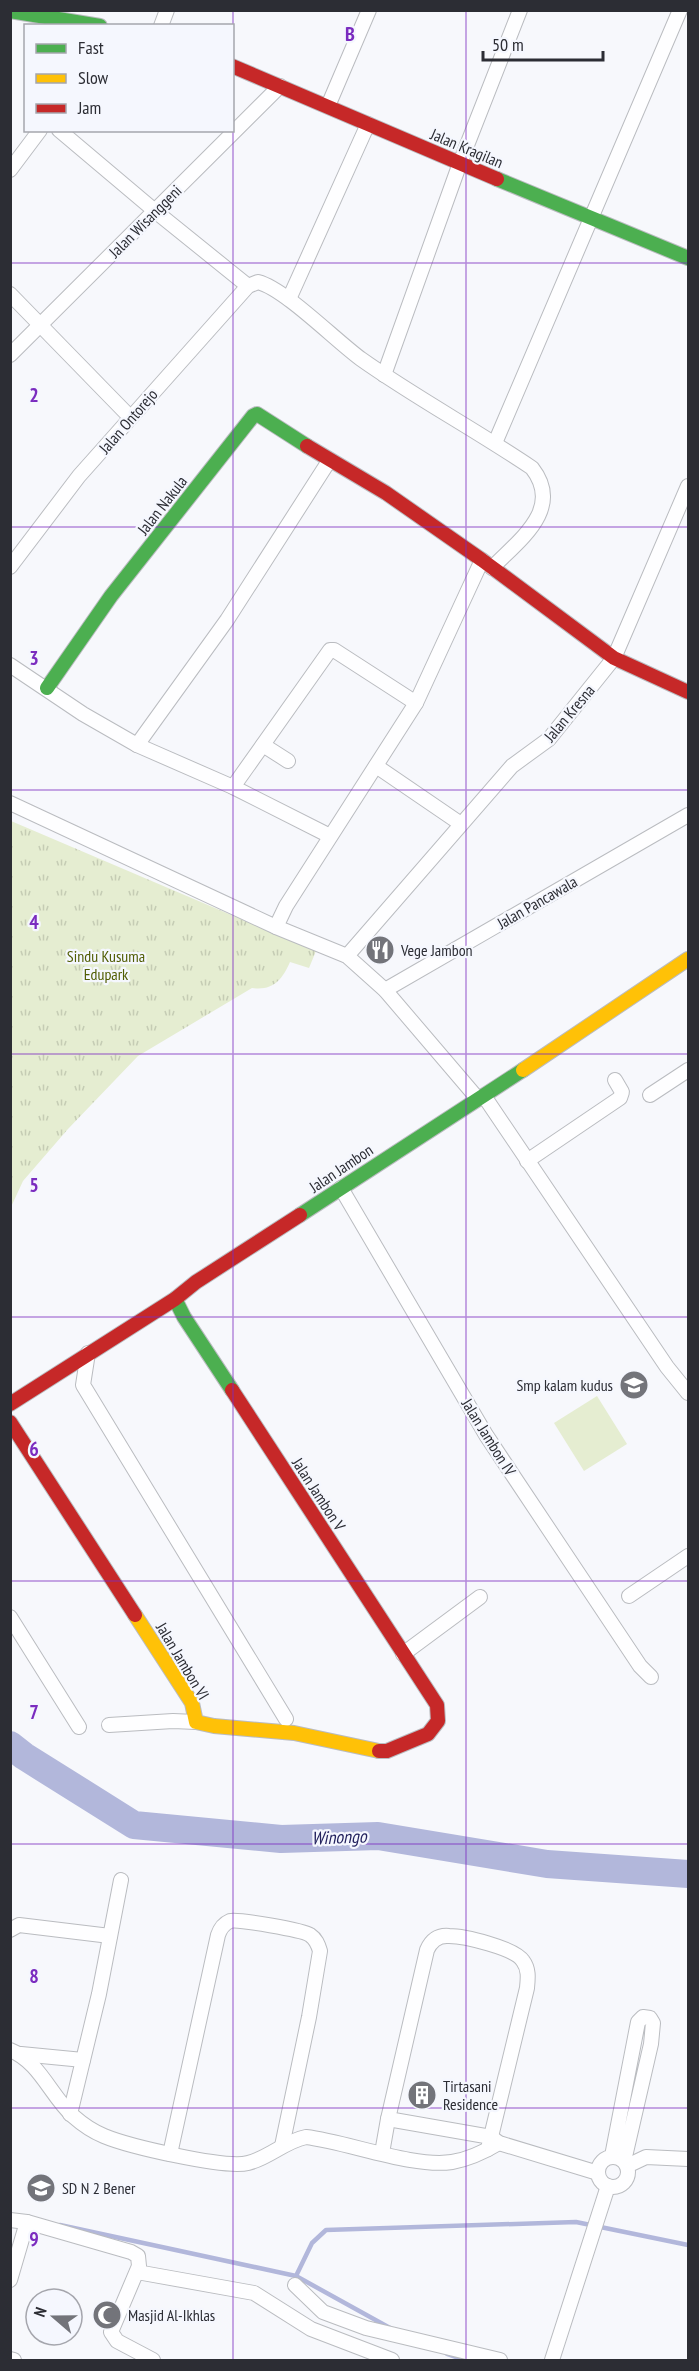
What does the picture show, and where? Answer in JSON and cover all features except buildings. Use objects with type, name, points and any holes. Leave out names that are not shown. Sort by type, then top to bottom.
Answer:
[{"type":"street","points":[[328,106],[369,10]]},
{"type":"street","points":[[384,375],[460,163],[520,10]]},
{"type":"street","points":[[495,443],[680,10]]},
{"type":"street","points":[[14,13],[87,24]]},
{"type":"street","name":"Jalan Kragilan","points":[[234,67],[688,258]]},
{"type":"street","name":"Jalan Wisanggeni","points":[[10,355],[280,86]]},
{"type":"street","points":[[289,299],[368,124]]},
{"type":"street","points":[[10,170],[38,132]]},
{"type":"street","points":[[61,132],[155,211],[251,284],[262,283],[289,299],[338,342],[384,375],[495,443],[532,468],[541,479],[543,507],[535,523],[487,564],[416,704],[286,906],[276,927]]},
{"type":"street","name":"Jalan Ontorejo","points":[[10,567],[79,476],[251,284]]},
{"type":"street","points":[[10,294],[130,417]]},
{"type":"street","name":"Jalan Nakula","points":[[47,688],[111,596],[255,414],[260,415],[329,461]]},
{"type":"street","points":[[137,745],[227,620],[329,461],[386,493],[614,658],[688,692]]},
{"type":"street","name":"Jalan Kresna","points":[[347,956],[512,766],[549,739],[614,658],[688,486]]},
{"type":"street","points":[[233,787],[330,650],[334,650],[416,704]]},
{"type":"street","points":[[10,664],[82,714],[137,745],[233,787],[330,836]]},
{"type":"street","points":[[263,745],[288,761]]},
{"type":"street","points":[[376,766],[461,824]]},
{"type":"street","points":[[10,802],[276,927],[347,956],[385,990],[481,1097],[667,1367],[688,1393]]},
{"type":"street","name":"Jalan Pancawala","points":[[385,990],[688,815]]},
{"type":"street","name":"Jalan Jambon","points":[[10,1404],[175,1299],[196,1282],[688,959]]},
{"type":"street","points":[[650,1095],[688,1070]]},
{"type":"street","points":[[527,1161],[620,1098],[622,1092],[615,1080]]},
{"type":"street","name":"Jalan Jambon IV","points":[[341,1188],[486,1435],[640,1666],[651,1677]]},
{"type":"street","name":"Jalan Jambon V","points":[[175,1299],[184,1317],[437,1705]]},
{"type":"street","points":[[88,1353],[83,1385],[286,1719]]},
{"type":"street","name":"Jalan Jambon VI","points":[[10,1422],[192,1703],[196,1722],[214,1726],[294,1733],[376,1751],[387,1751],[428,1734],[438,1720],[437,1705]]},
{"type":"street","points":[[629,1596],[688,1556]]},
{"type":"street","points":[[403,1654],[480,1597]]},
{"type":"street","points":[[10,1617],[79,1726]]},
{"type":"street","points":[[109,1725],[196,1722]]},
{"type":"street","points":[[70,2114],[121,1880]]},
{"type":"street","points":[[170,2154],[218,1935],[222,1926],[233,1920],[302,1931],[314,1938],[320,1951],[309,2017],[282,2146]]},
{"type":"street","points":[[10,1930],[19,1925],[110,1936]]},
{"type":"street","points":[[16,2052],[38,2070],[70,2114],[82,2124],[105,2136],[170,2154],[240,2164],[255,2160],[306,2137],[382,2154],[449,2163],[471,2157],[492,2143],[527,1988],[527,1967],[518,1954],[499,1947],[449,1936],[435,1939],[427,1950],[382,2154]]},
{"type":"street","points":[[388,2119],[492,2143],[597,2173],[603,2183],[608,2186],[619,2186],[627,2177],[621,2161],[634,2041],[638,2022],[646,2017],[652,2020],[653,2024],[651,2044],[621,2161]]},
{"type":"street","points":[[634,2041],[651,2044]]},
{"type":"street","points":[[16,2052],[83,2060]]},
{"type":"street","points":[[597,2173],[601,2162],[646,2157],[688,2159]]},
{"type":"street","points":[[552,2361],[608,2186]]},
{"type":"street","points":[[10,2220],[27,2222],[131,2252],[140,2260],[112,2327],[112,2335],[117,2341],[153,2361]]},
{"type":"street","points":[[10,2280],[27,2222]]},
{"type":"street","points":[[136,2272],[254,2293],[310,2329],[386,2360]]},
{"type":"street","points":[[295,2285],[323,2312],[366,2328],[500,2361]]},
{"type":"green space","name":"Sindu Kusuma Edupark","points":[[11,821],[316,951],[309,968],[290,962],[276,983],[266,988],[252,988],[138,1056],[68,1129],[23,1181],[11,1207]]},
{"type":"green space","points":[[597,1396],[627,1444],[584,1471],[554,1423]]},
{"type":"waterway","name":"Winongo","points":[[10,1745],[134,1825],[281,1839],[378,1836],[547,1864],[688,1874]]},
{"type":"waterway","points":[[296,2276],[312,2243],[326,2230],[576,2222],[688,2245]]},
{"type":"waterway","points":[[60,2225],[296,2276],[390,2328]]},
{"type":"waterway","points":[[447,2354],[464,2360]]},
{"type":"traffic: fast","points":[[10,11],[88,24]]},
{"type":"traffic: fast","points":[[497,179],[688,258]]},
{"type":"traffic: fast","points":[[47,688],[111,596],[253,416],[257,414],[307,446]]},
{"type":"traffic: fast","points":[[300,1215],[523,1070]]},
{"type":"traffic: fast","points":[[175,1299],[184,1317],[232,1390]]},
{"type":"traffic: slow","points":[[523,1070],[688,959]]},
{"type":"traffic: slow","points":[[135,1615],[192,1703],[196,1722],[214,1726],[294,1733],[379,1751]]},
{"type":"traffic: jam","points":[[234,67],[497,179]]},
{"type":"traffic: jam","points":[[307,446],[386,493],[482,560],[614,658],[688,692]]},
{"type":"traffic: jam","points":[[10,1404],[175,1299],[196,1282],[300,1215]]},
{"type":"traffic: jam","points":[[232,1390],[437,1705],[438,1721],[428,1734],[387,1751],[379,1751]]},
{"type":"traffic: jam","points":[[10,1422],[135,1615]]},
{"type":"place","name":"Vege Jambon","points":[[380,950]]},
{"type":"place","name":"Smp kalam kudus","points":[[634,1385]]},
{"type":"place","name":"Tirtasani Residence","points":[[422,2095]]},
{"type":"place","name":"SD N 2 Bener","points":[[41,2188]]},
{"type":"place","name":"Masjid Al-Ikhlas","points":[[107,2315]]}]
